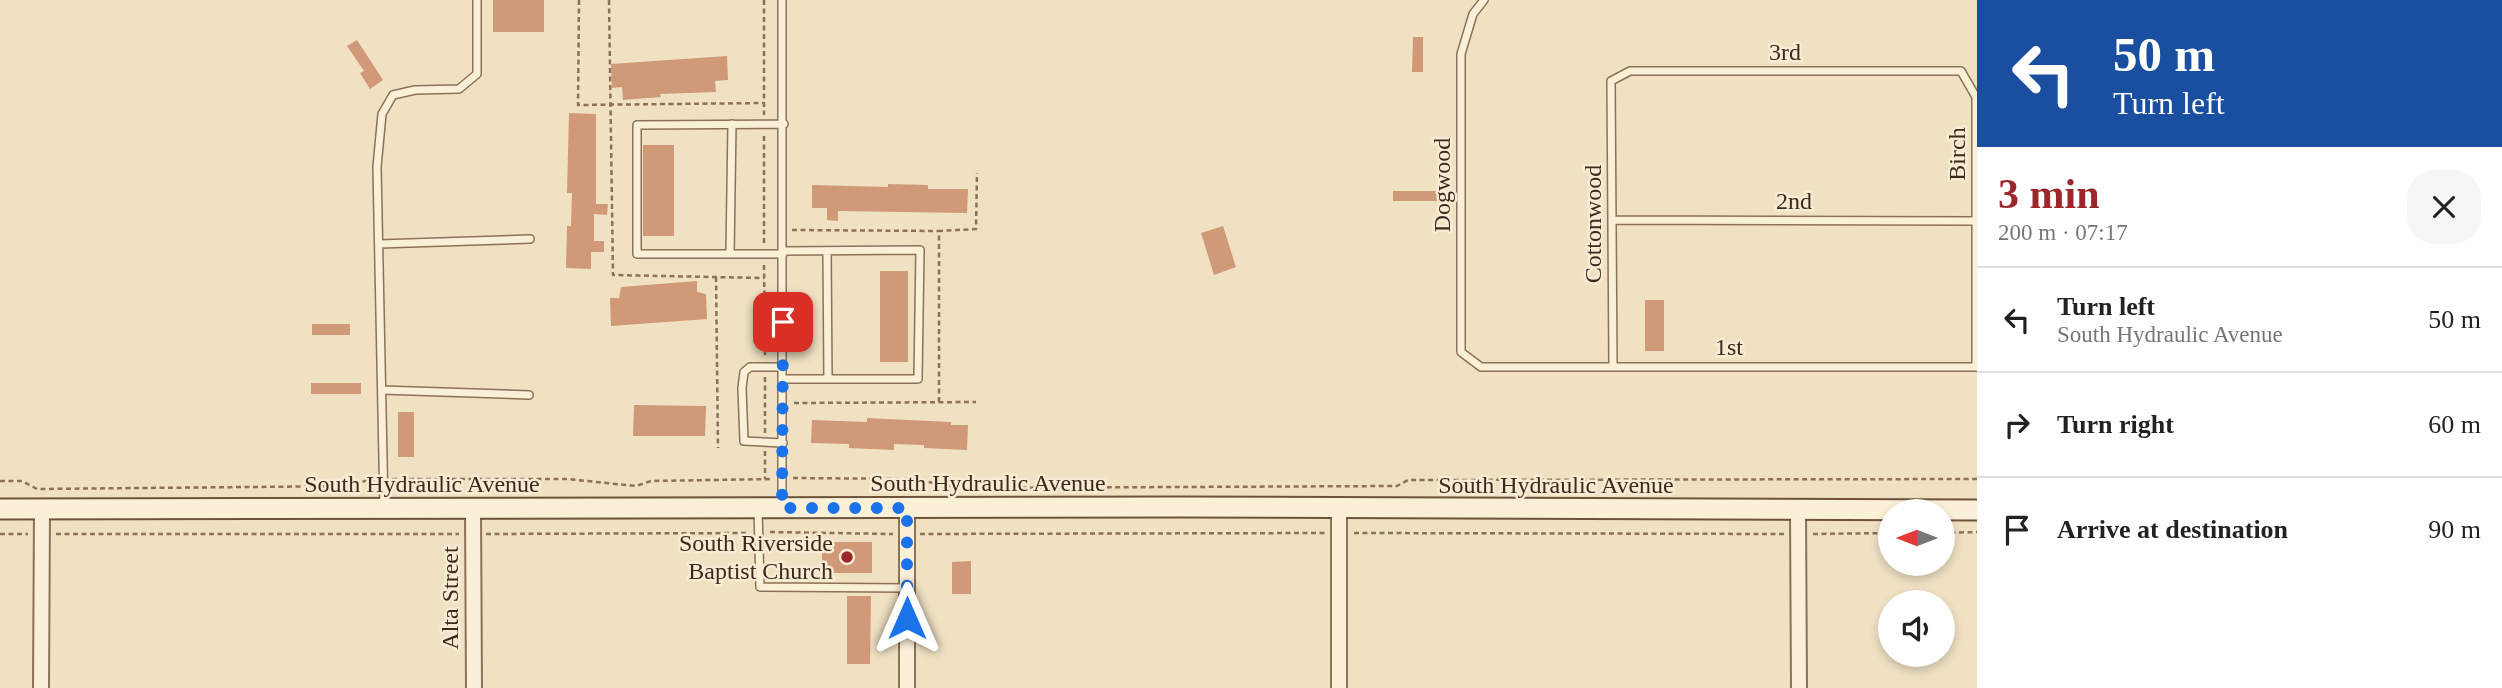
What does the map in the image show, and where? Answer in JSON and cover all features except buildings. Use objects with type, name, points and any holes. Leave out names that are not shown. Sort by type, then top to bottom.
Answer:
[{"type":"street","points":[[907,508],[907,688]]},
{"type":"street","name":"South Hydraulic Avenue","points":[[0,509],[1977,510]]},
{"type":"street","points":[[41,688],[42,509]]},
{"type":"street","name":"Alta Street","points":[[473,509],[474,688]]},
{"type":"street","points":[[1339,509],[1339,688]]},
{"type":"street","points":[[1798,510],[1799,688]]},
{"type":"lane","points":[[384,509],[377,167],[382,114],[393,95],[415,90],[459,89],[477,74],[477,0]]},
{"type":"lane","points":[[782,0],[782,508]]},
{"type":"lane","name":"Dogwood","points":[[1481,366],[1461,352],[1461,54],[1473,14],[1484,0]]},
{"type":"lane","name":"3rd","points":[[1611,81],[1630,71],[1961,71]]},
{"type":"lane","name":"Birch","points":[[1961,71],[1976,97],[1977,367]]},
{"type":"lane","name":"Cottonwood","points":[[1611,81],[1613,366]]},
{"type":"lane","points":[[730,254],[732,124]]},
{"type":"lane","points":[[783,124],[637,125],[637,254],[920,250],[918,379],[783,379]]},
{"type":"lane","name":"2nd","points":[[1612,220],[1976,221]]},
{"type":"lane","points":[[379,244],[530,239]]},
{"type":"lane","points":[[827,251],[828,379]]},
{"type":"lane","name":"1st","points":[[1481,366],[1977,367]]},
{"type":"lane","points":[[783,367],[750,367],[742,378],[744,441],[783,443]]},
{"type":"lane","points":[[382,390],[529,395]]},
{"type":"lane","points":[[758,508],[760,587],[907,588]]},
{"type":"path","points":[[579,0],[579,105],[764,103]]},
{"type":"path","points":[[764,0],[765,479]]},
{"type":"path","points":[[791,230],[976,229],[977,173]]},
{"type":"path","points":[[939,231],[939,402]]},
{"type":"path","points":[[716,277],[718,448]]},
{"type":"path","points":[[790,403],[976,402]]},
{"type":"path","points":[[0,481],[22,481],[37,489],[354,486],[369,479],[567,479],[636,486],[651,481],[912,479],[962,488],[1397,486],[1408,480],[1977,479]]},
{"type":"path","points":[[1955,533],[1977,532]]},
{"type":"path","points":[[0,534],[1878,533]]},
{"type":"place","name":"South Riverside Baptist Church","points":[[847,557]]},
{"type":"route","points":[[783,322],[782,508],[907,508],[907,618]]}]
